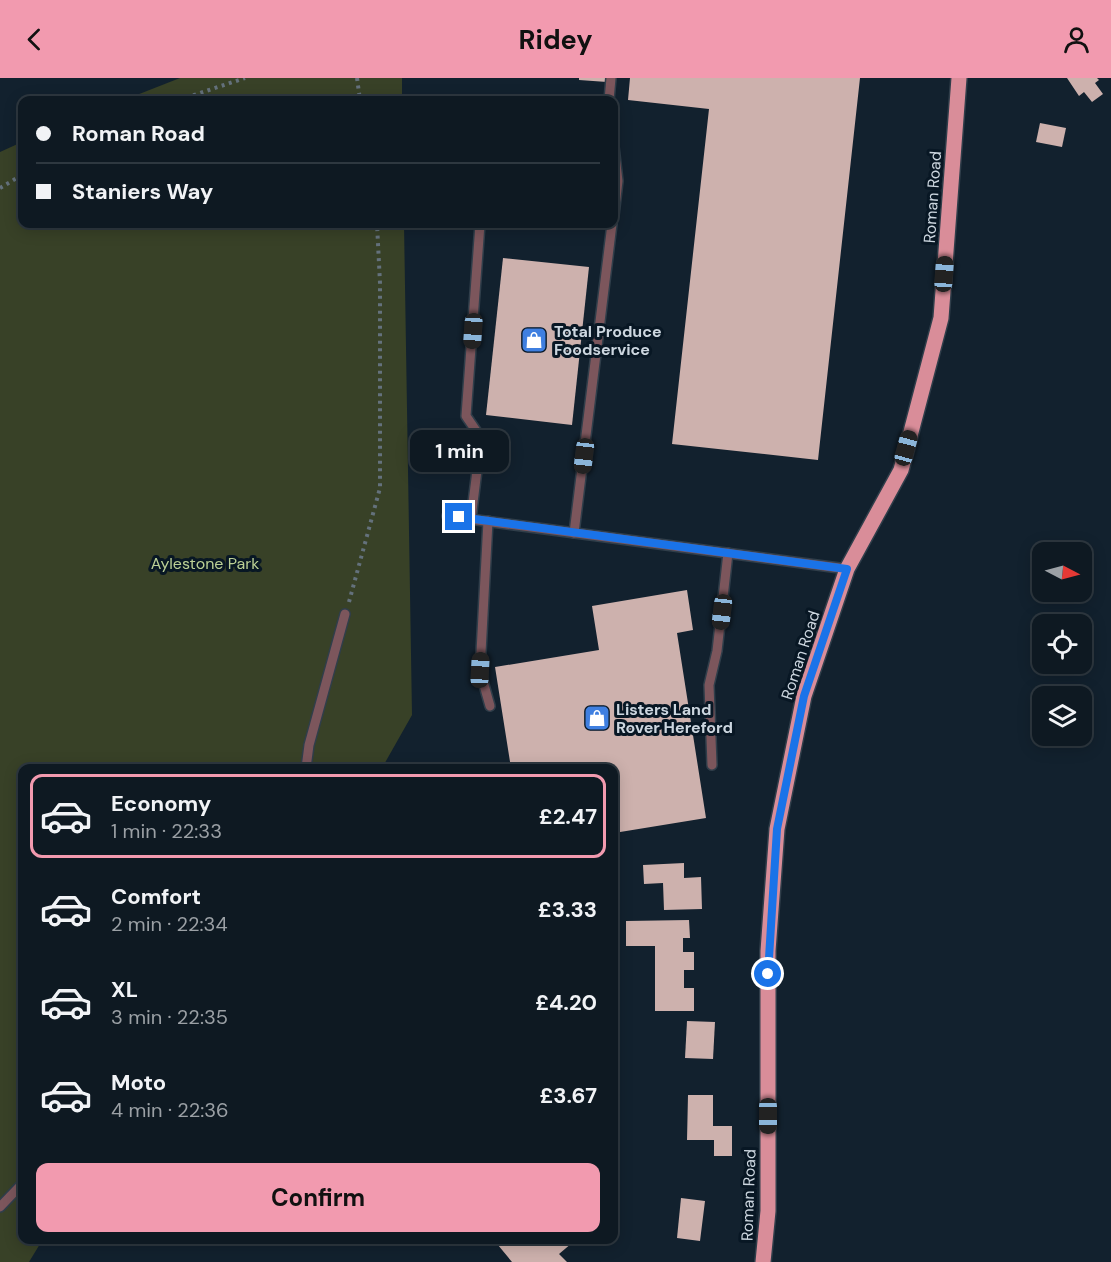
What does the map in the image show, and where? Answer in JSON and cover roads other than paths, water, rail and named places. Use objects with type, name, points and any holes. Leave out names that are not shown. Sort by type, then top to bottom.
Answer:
[{"type":"main road","name":"Roman Road","points":[[763,1262],[768,1211],[768,951],[777,829],[804,696],[847,569],[901,470],[941,318],[959,78]]},
{"type":"lane","points":[[609,96],[611,78]]},
{"type":"lane","points":[[471,519],[481,438],[466,416],[480,228]]},
{"type":"lane","points":[[574,533],[612,228]]},
{"type":"lane","points":[[447,516],[847,569]]},
{"type":"lane","points":[[488,521],[480,670],[490,706]]},
{"type":"lane","points":[[712,765],[709,685],[717,651],[728,553]]},
{"type":"lane","points":[[307,764],[309,745],[345,614]]},
{"type":"lane","points":[[0,1207],[18,1188]]},
{"type":"place","name":"Total Produce Foodservice","points":[[534,340]]},
{"type":"place","name":"Listers Land Rover Hereford","points":[[597,718]]},
{"type":"park label","name":"Aylestone Park","points":[[205,563]]}]
